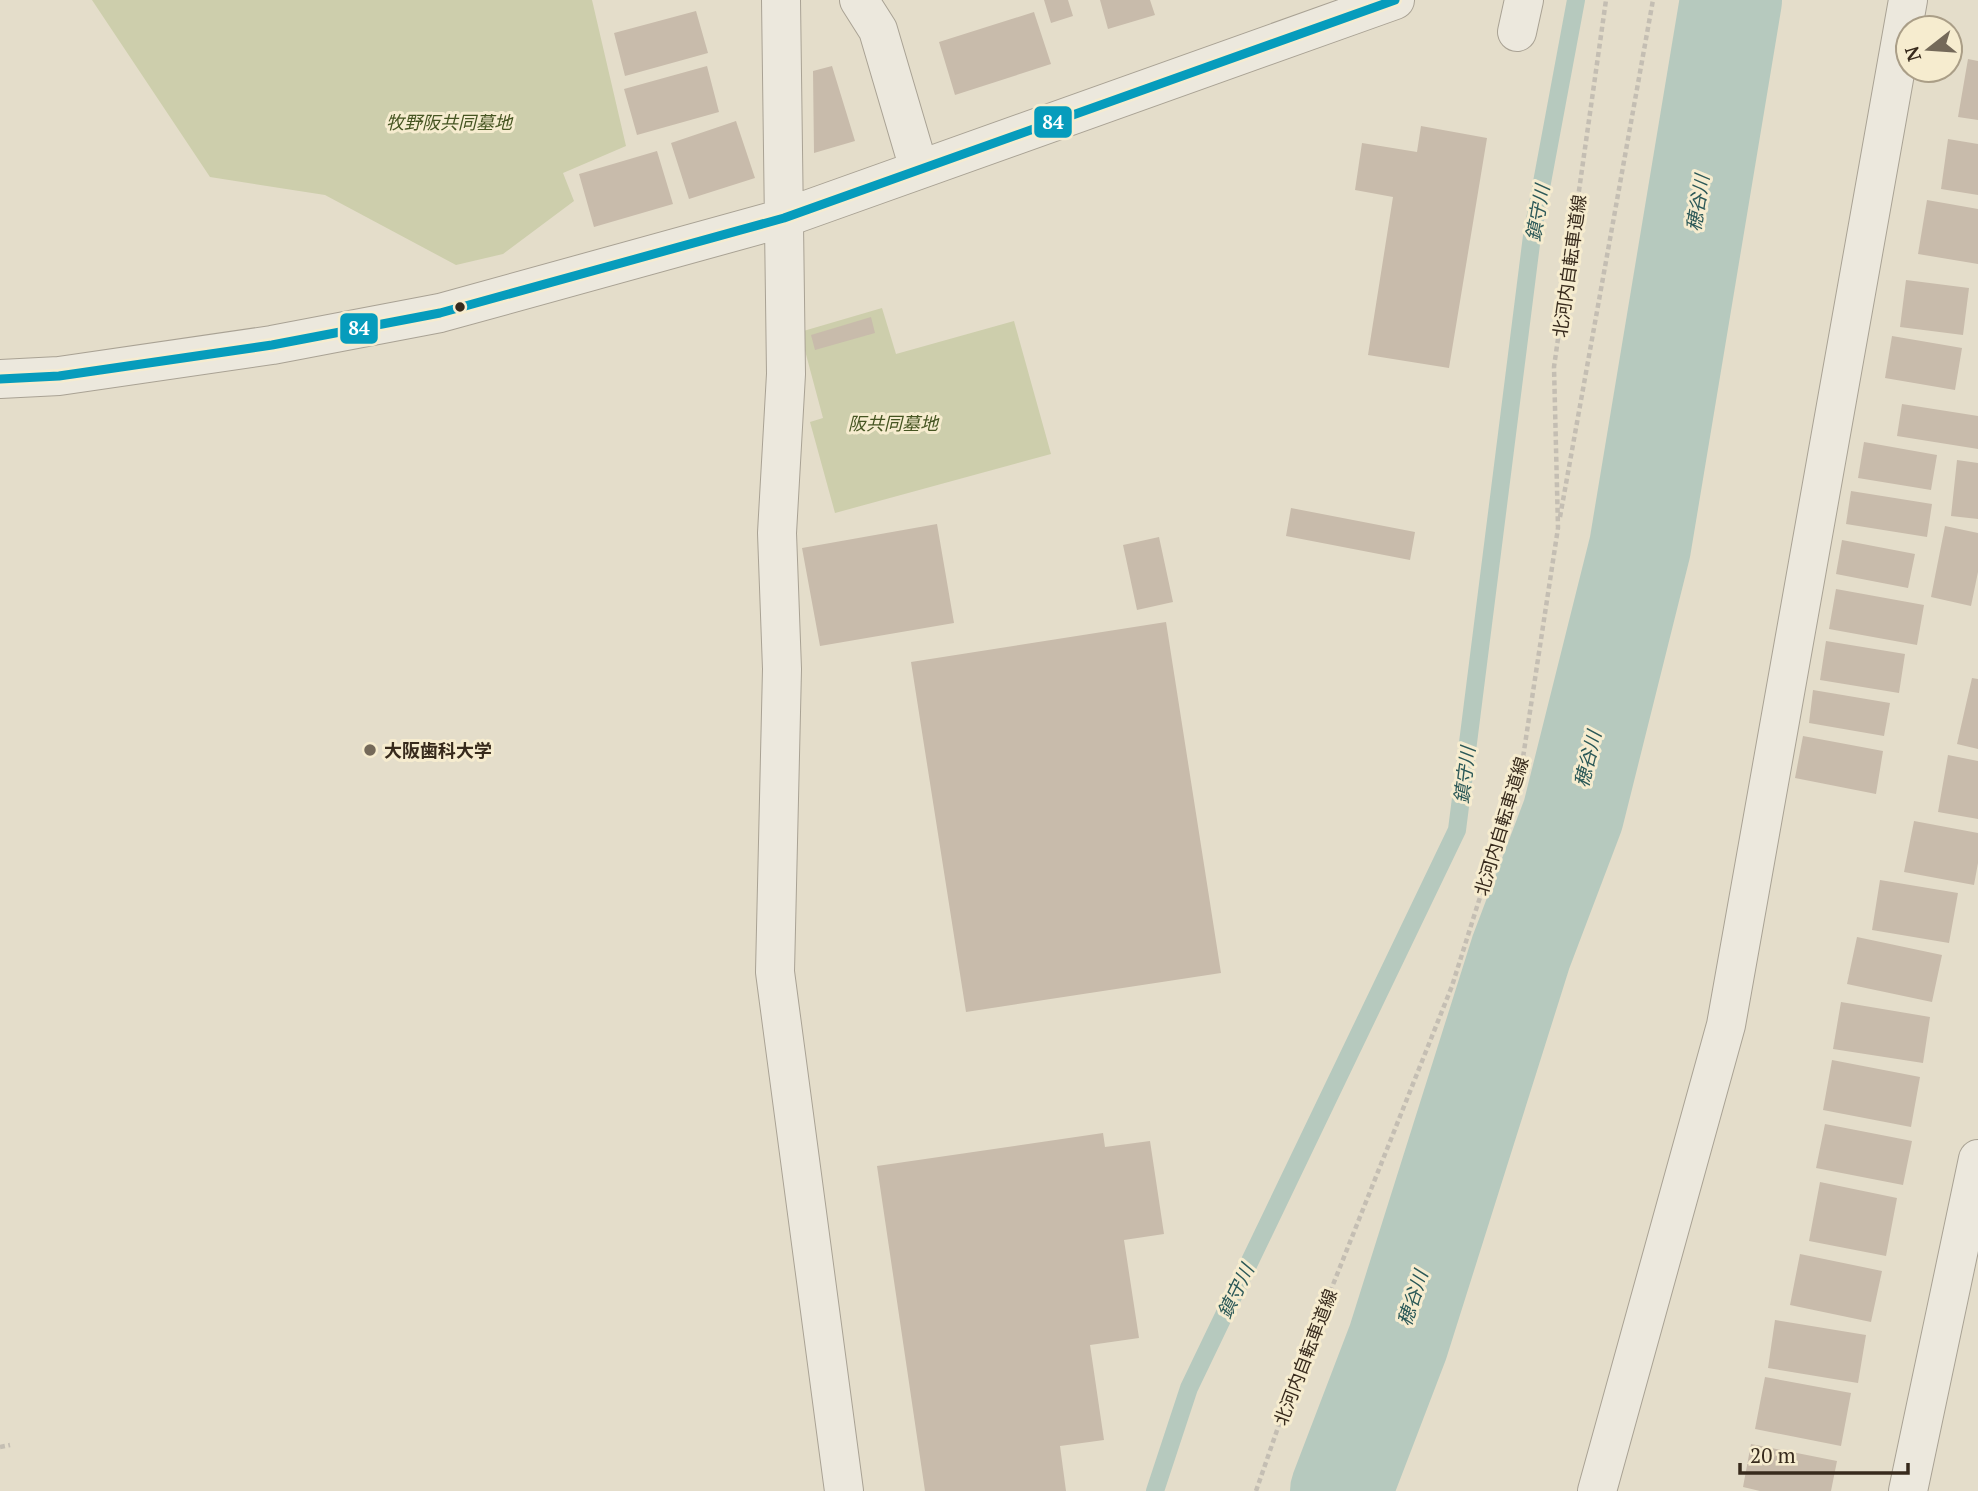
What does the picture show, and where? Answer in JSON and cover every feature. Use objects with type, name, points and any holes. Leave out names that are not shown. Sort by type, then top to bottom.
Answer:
[{"type":"street","points":[[781,0],[786,374],[777,533],[782,669],[775,972],[844,1491]]},
{"type":"street","points":[[859,0],[878,30],[919,169]]},
{"type":"street","points":[[0,379],[59,376],[272,345],[440,313],[784,218],[1395,0]]},
{"type":"street","points":[[1597,1491],[1726,1025],[1908,0]]},
{"type":"street","points":[[1908,1491],[1978,1159]]},
{"type":"path","name":"北河内自転車道線","points":[[1256,1491],[1292,1390],[1452,986],[1518,777],[1558,528],[1554,367],[1606,0]]},
{"type":"path","points":[[1558,528],[1653,0]]},
{"type":"path","points":[[0,1447],[10,1445]]},
{"type":"green space","name":"牧野阪共同墓地","points":[[92,0],[592,0],[626,146],[563,173],[574,201],[503,254],[456,265],[325,195],[210,177]]},
{"type":"green space","name":"阪共同墓地","points":[[882,308],[896,354],[1014,321],[1051,454],[835,513],[810,422],[823,418],[800,332]]},
{"type":"building","points":[[1044,0],[1068,0],[1073,16],[1051,23]]},
{"type":"building","points":[[1100,0],[1150,0],[1155,15],[1108,29]]},
{"type":"building","points":[[696,11],[708,53],[625,76],[614,33]]},
{"type":"building","points":[[1034,12],[1051,64],[955,95],[939,42]]},
{"type":"building","points":[[1968,59],[1978,61],[1978,120],[1958,117]]},
{"type":"building","points":[[707,66],[719,112],[637,135],[624,89]]},
{"type":"building","points":[[832,66],[855,141],[814,153],[813,71]]},
{"type":"building","points":[[736,121],[755,178],[689,199],[671,143]]},
{"type":"building","points":[[1421,126],[1487,138],[1449,368],[1368,355],[1393,197],[1355,190],[1362,143],[1417,152]]},
{"type":"building","points":[[1948,139],[1978,144],[1978,195],[1941,189]]},
{"type":"building","points":[[657,151],[673,204],[594,227],[579,174]]},
{"type":"building","points":[[1927,200],[1978,209],[1978,264],[1918,254]]},
{"type":"building","points":[[1906,280],[1969,288],[1963,335],[1900,327]]},
{"type":"building","points":[[871,317],[875,333],[815,350],[811,335]]},
{"type":"building","points":[[1892,336],[1962,348],[1955,390],[1885,378]]},
{"type":"building","points":[[1902,404],[1978,416],[1978,449],[1897,436]]},
{"type":"building","points":[[1864,442],[1937,455],[1931,490],[1858,478]]},
{"type":"building","points":[[1957,460],[1978,463],[1978,519],[1951,516]]},
{"type":"building","points":[[1851,491],[1932,504],[1927,537],[1846,524]]},
{"type":"building","points":[[1291,508],[1415,532],[1410,560],[1286,536]]},
{"type":"building","points":[[937,524],[954,623],[820,646],[802,548]]},
{"type":"building","points":[[1945,526],[1978,533],[1978,572],[1971,606],[1931,597]]},
{"type":"building","points":[[1159,537],[1173,602],[1137,610],[1123,545]]},
{"type":"building","points":[[1842,540],[1915,554],[1908,588],[1836,574]]},
{"type":"building","points":[[1836,589],[1924,605],[1917,645],[1829,629]]},
{"type":"building","points":[[1166,622],[1221,973],[966,1012],[911,662]]},
{"type":"building","points":[[1826,641],[1905,654],[1899,693],[1820,680]]},
{"type":"building","points":[[1972,678],[1978,679],[1978,749],[1957,744]]},
{"type":"building","points":[[1813,690],[1890,703],[1884,736],[1809,723]]},
{"type":"building","points":[[1803,736],[1883,751],[1876,794],[1795,778]]},
{"type":"building","points":[[1948,755],[1978,761],[1978,819],[1938,812]]},
{"type":"building","points":[[1914,821],[1978,833],[1978,863],[1974,885],[1904,872]]},
{"type":"building","points":[[1880,880],[1958,893],[1949,943],[1872,930]]},
{"type":"building","points":[[1857,937],[1942,955],[1932,1002],[1847,984]]},
{"type":"building","points":[[1841,1002],[1930,1017],[1923,1063],[1833,1049]]},
{"type":"building","points":[[1832,1060],[1920,1077],[1911,1127],[1823,1110]]},
{"type":"building","points":[[1825,1124],[1912,1141],[1903,1185],[1816,1168]]},
{"type":"building","points":[[1103,1133],[1105,1147],[1150,1141],[1164,1234],[1124,1240],[1139,1338],[1090,1345],[1104,1440],[1060,1446],[1066,1491],[925,1491],[877,1166]]},
{"type":"building","points":[[1820,1182],[1897,1198],[1886,1256],[1809,1241]]},
{"type":"building","points":[[1800,1254],[1882,1271],[1871,1322],[1790,1305]]},
{"type":"building","points":[[1775,1320],[1866,1335],[1858,1383],[1768,1368]]},
{"type":"building","points":[[1765,1377],[1851,1393],[1841,1446],[1755,1429]]},
{"type":"building","points":[[1751,1444],[1837,1461],[1831,1491],[1760,1491],[1743,1487]]},
{"type":"waterway","name":"鎮守川","points":[[1155,1491],[1189,1388],[1457,830],[1532,236],[1576,0]]},
{"type":"waterway","name":"穂谷川","points":[[1341,1491],[1398,1342],[1521,952],[1573,815],[1640,547],[1731,0]]},
{"type":"transit line","name":"84","points":[[0,379],[59,376],[272,345],[440,313],[784,218],[1395,0]]},
{"type":"place","name":"大阪歯科大学","points":[[370,750]]}]
